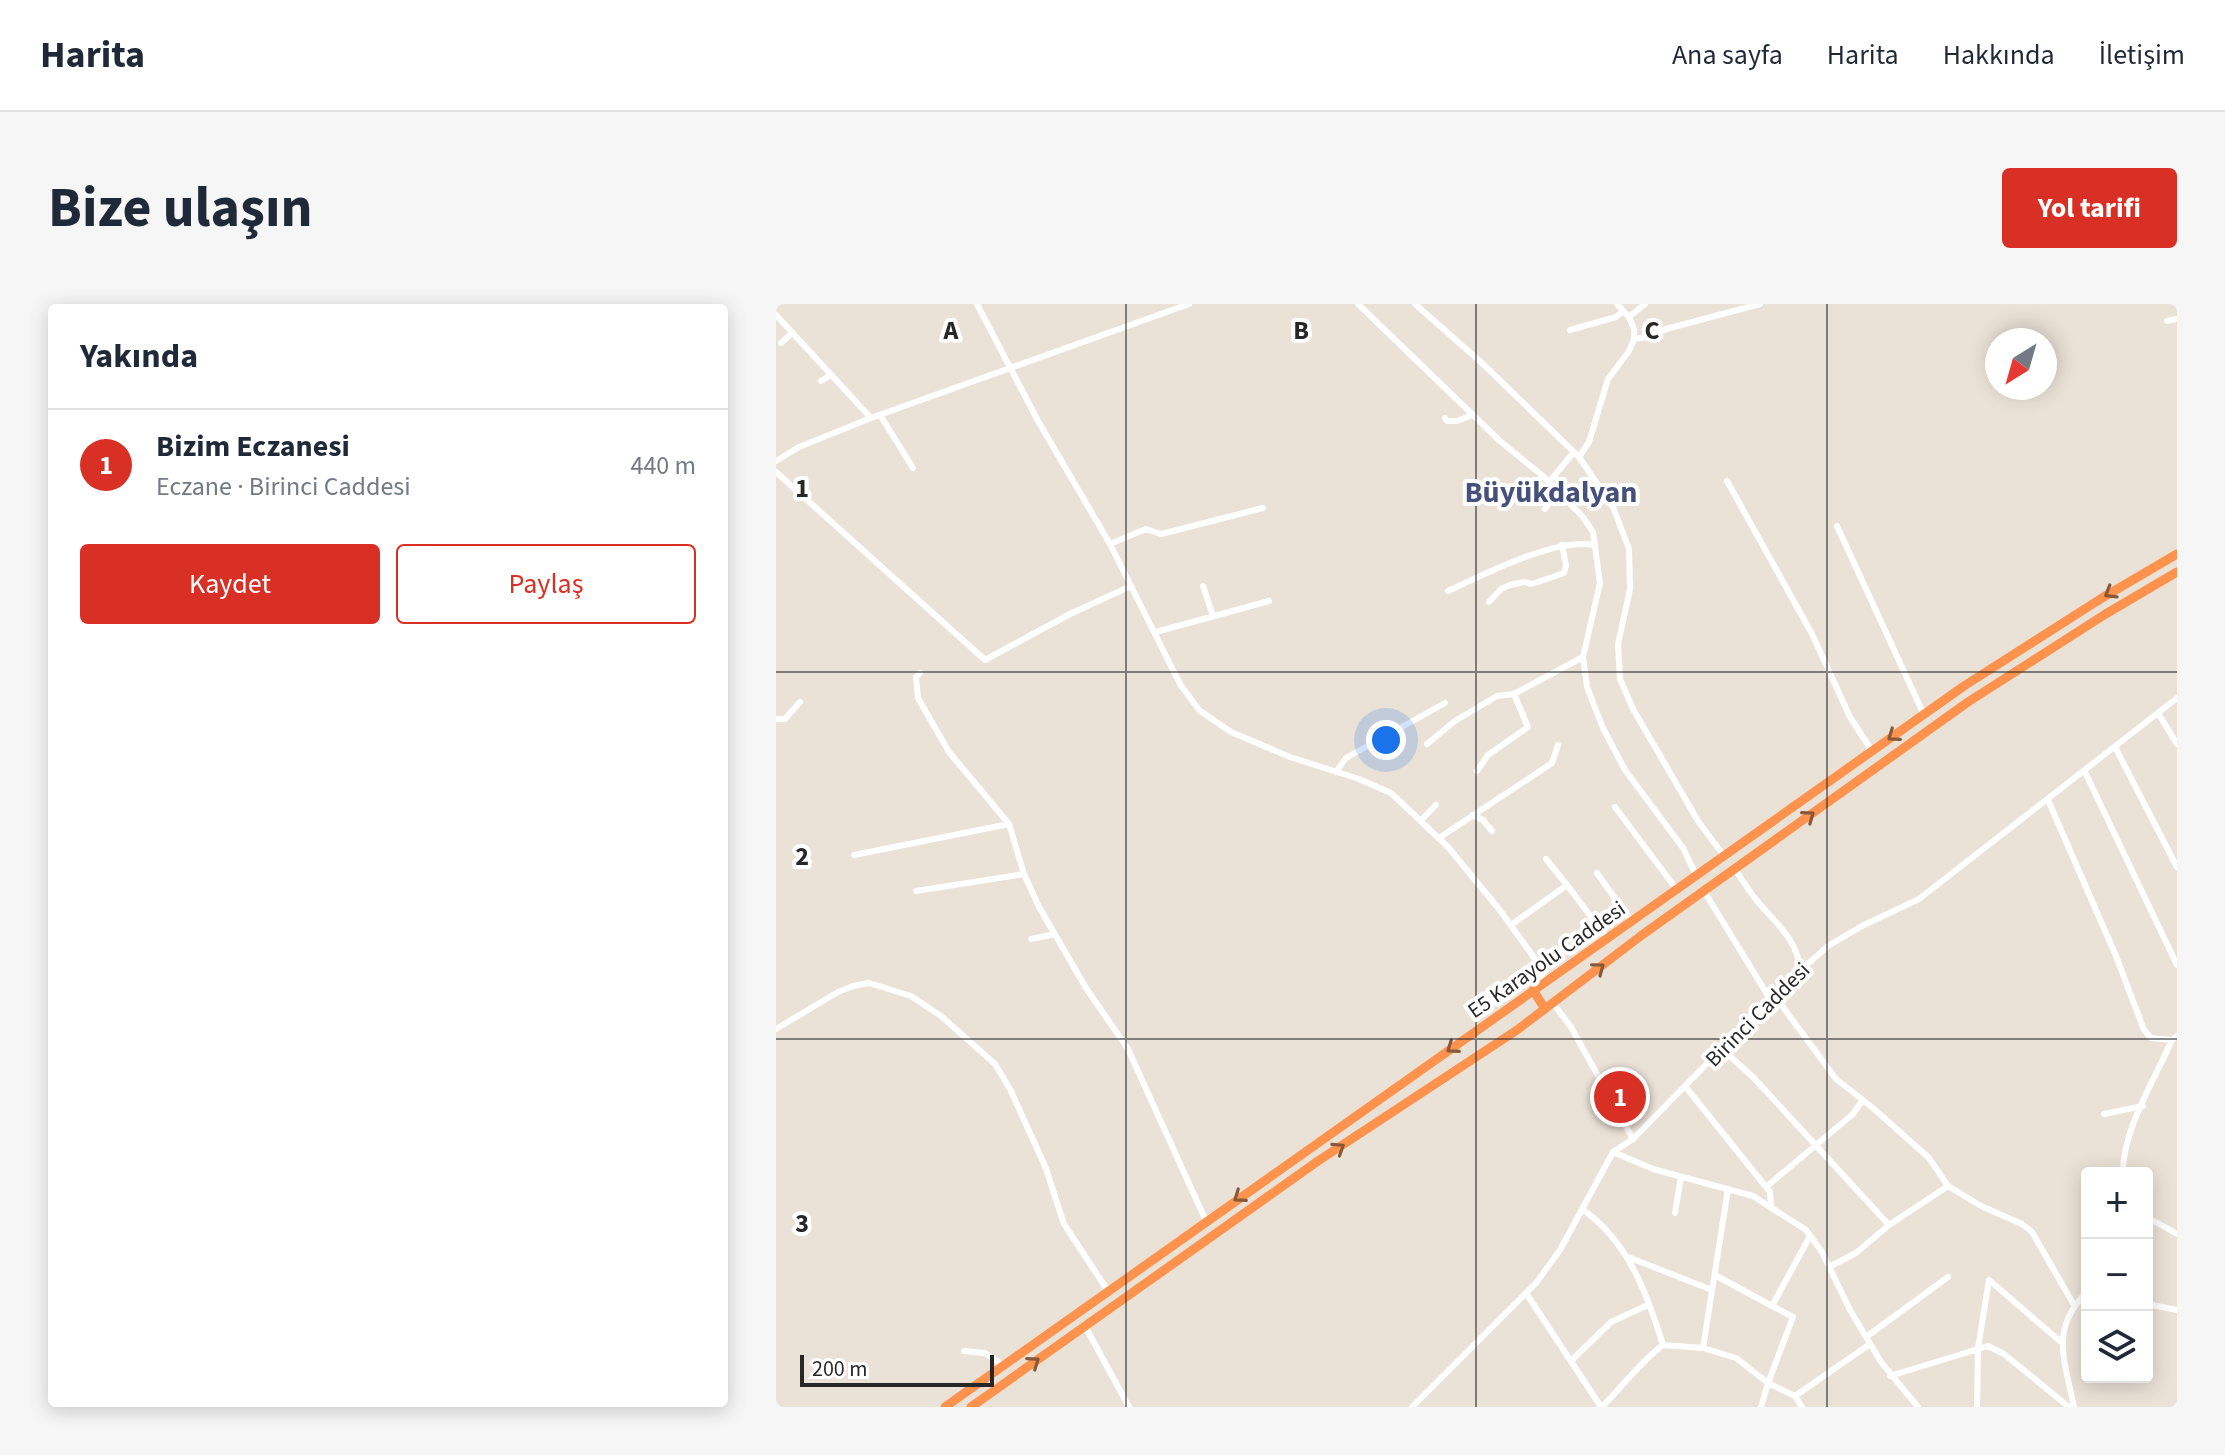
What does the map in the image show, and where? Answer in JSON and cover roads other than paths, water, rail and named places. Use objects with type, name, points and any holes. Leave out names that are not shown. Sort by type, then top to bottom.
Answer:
[{"type":"highway","name":"E5 Karayolu Caddesi","points":[[945,1407],[1872,751],[2102,598],[2177,554]]},
{"type":"highway","name":"E5 Karayolu Caddesi","points":[[971,1407],[1318,1161],[1517,1030],[1704,891],[1968,702],[2177,572]]},
{"type":"highway","points":[[1553,976],[1565,994]]},
{"type":"highway","points":[[1536,988],[1549,1006]]},
{"type":"street","points":[[977,304],[1038,421],[1110,544],[1180,684],[1199,710],[1231,732],[1391,793],[1439,838],[1536,958],[1543,970],[1536,988]]},
{"type":"street","points":[[776,461],[799,447],[871,418],[1189,304]]},
{"type":"street","points":[[1358,304],[1472,415],[1549,482],[1583,517],[1593,532],[1600,583],[1583,657],[1587,687],[1619,760],[1683,848],[1696,875]]},
{"type":"street","points":[[1415,304],[1482,363],[1576,455],[1613,507],[1629,549],[1630,589],[1618,644],[1620,679],[1633,709],[1698,821],[1724,856]]},
{"type":"street","points":[[1549,482],[1589,442],[1608,379],[1634,339],[1634,329],[1617,304]]},
{"type":"street","points":[[1570,330],[1626,314],[1645,304]]},
{"type":"street","points":[[1634,339],[1760,304]]},
{"type":"street","points":[[776,315],[871,418]]},
{"type":"street","points":[[2167,321],[2177,319]]},
{"type":"street","points":[[781,343],[792,333]]},
{"type":"street","points":[[821,381],[831,375]]},
{"type":"street","points":[[880,415],[913,468]]},
{"type":"street","points":[[1445,418],[1447,421],[1457,421],[1472,415]]},
{"type":"street","points":[[776,472],[985,660],[1070,614],[1131,586]]},
{"type":"street","points":[[1727,481],[1812,634],[1850,717],[1872,751]]},
{"type":"street","points":[[1545,509],[1558,491]]},
{"type":"street","points":[[1110,544],[1146,529],[1161,534],[1263,508]]},
{"type":"street","points":[[1837,526],[1924,715]]},
{"type":"street","points":[[1448,591],[1562,545],[1594,545]]},
{"type":"street","points":[[1489,602],[1501,589],[1510,585],[1532,584],[1564,573],[1566,565],[1562,545]]},
{"type":"street","points":[[1203,586],[1213,616]]},
{"type":"street","points":[[1156,632],[1269,601]]},
{"type":"street","points":[[1427,744],[1455,721],[1497,696],[1514,694],[1583,657]]},
{"type":"street","points":[[920,673],[916,677],[918,698],[949,752],[1009,824],[1024,874],[1086,988],[1139,1069],[1206,1221]]},
{"type":"street","points":[[1477,771],[1488,755],[1528,727],[1514,694]]},
{"type":"street","name":"Birinci Caddesi","points":[[1412,1407],[1526,1293],[1560,1250],[1613,1152],[1633,1139],[1800,971],[1828,946],[1919,899],[2177,698]]},
{"type":"street","points":[[776,719],[785,719],[800,702]]},
{"type":"street","points":[[1336,772],[1346,758],[1445,703]]},
{"type":"street","points":[[2158,713],[2177,744]]},
{"type":"street","points":[[1439,838],[1552,763],[1558,745]]},
{"type":"street","points":[[2115,747],[2177,867]]},
{"type":"street","points":[[2085,772],[2177,965]]},
{"type":"street","points":[[2048,800],[2116,956],[2144,1030],[2151,1038],[2175,1037],[2123,1155],[2123,1167]]},
{"type":"street","points":[[1421,820],[1436,805]]},
{"type":"street","points":[[1615,807],[1677,890]]},
{"type":"street","points":[[1472,815],[1483,820],[1492,831]]},
{"type":"street","points":[[854,855],[1009,824]]},
{"type":"street","points":[[1546,859],[1607,938]]},
{"type":"street","points":[[1735,869],[1754,897],[1791,940],[1799,957],[1800,971]]},
{"type":"street","points":[[1597,873],[1631,921]]},
{"type":"street","points":[[916,891],[1024,874]]},
{"type":"street","points":[[1511,925],[1567,885]]},
{"type":"street","points":[[1704,891],[1772,997],[1836,1079],[1929,1158],[1948,1186],[2032,1232],[2074,1305]]},
{"type":"street","points":[[1031,939],[1055,934]]},
{"type":"street","points":[[1055,953],[1063,947]]},
{"type":"street","points":[[1527,963],[1536,958]]},
{"type":"street","points":[[776,1029],[838,992],[869,983],[911,996],[941,1016],[995,1064],[1010,1089],[1045,1166],[1064,1224],[1108,1291]]},
{"type":"street","points":[[1549,1006],[1571,1027],[1633,1139]]},
{"type":"street","points":[[1721,1048],[1753,1077],[1889,1225]]},
{"type":"street","points":[[1685,1086],[1766,1187],[1771,1206]]},
{"type":"street","points":[[1766,1187],[1853,1114],[1862,1101]]},
{"type":"street","points":[[2104,1114],[2143,1106]]},
{"type":"street","points":[[1613,1152],[1632,1162],[1753,1196],[1810,1236],[1890,1376],[1918,1407]]},
{"type":"street","points":[[1675,1213],[1681,1177]]},
{"type":"street","points":[[1829,1267],[1856,1253],[1889,1225],[1948,1186]]},
{"type":"street","points":[[1703,1348],[1728,1189]]},
{"type":"street","points":[[1582,1209],[1605,1229],[1628,1257],[1663,1345]]},
{"type":"street","points":[[2153,1220],[2177,1234]]},
{"type":"street","points":[[1772,1306],[1810,1236]]},
{"type":"street","points":[[1628,1257],[1712,1290]]},
{"type":"street","points":[[1715,1275],[1793,1317],[1761,1407]]},
{"type":"street","points":[[1795,1396],[1948,1277]]},
{"type":"street","points":[[1977,1407],[1978,1348],[1989,1280],[2062,1343]]},
{"type":"street","points":[[1526,1293],[1602,1407],[1633,1376],[1645,1358],[1663,1345],[1703,1348],[1736,1358],[1768,1383],[1795,1396],[1802,1407]]},
{"type":"street","points":[[2071,1407],[2062,1343],[2066,1319],[2081,1298]]},
{"type":"street","points":[[1572,1360],[1611,1322],[1648,1305]]},
{"type":"street","points":[[2153,1305],[2177,1310]]},
{"type":"street","points":[[1085,1326],[1129,1407]]},
{"type":"street","points":[[1890,1376],[1988,1346],[2004,1354],[2071,1407]]},
{"type":"street","points":[[964,1351],[985,1353],[1003,1365]]},
{"type":"place","name":"Bizim Eczanesi","points":[[1620,1097]]},
{"type":"district","name":"Büyükdalyan","points":[[1551,492]]}]
